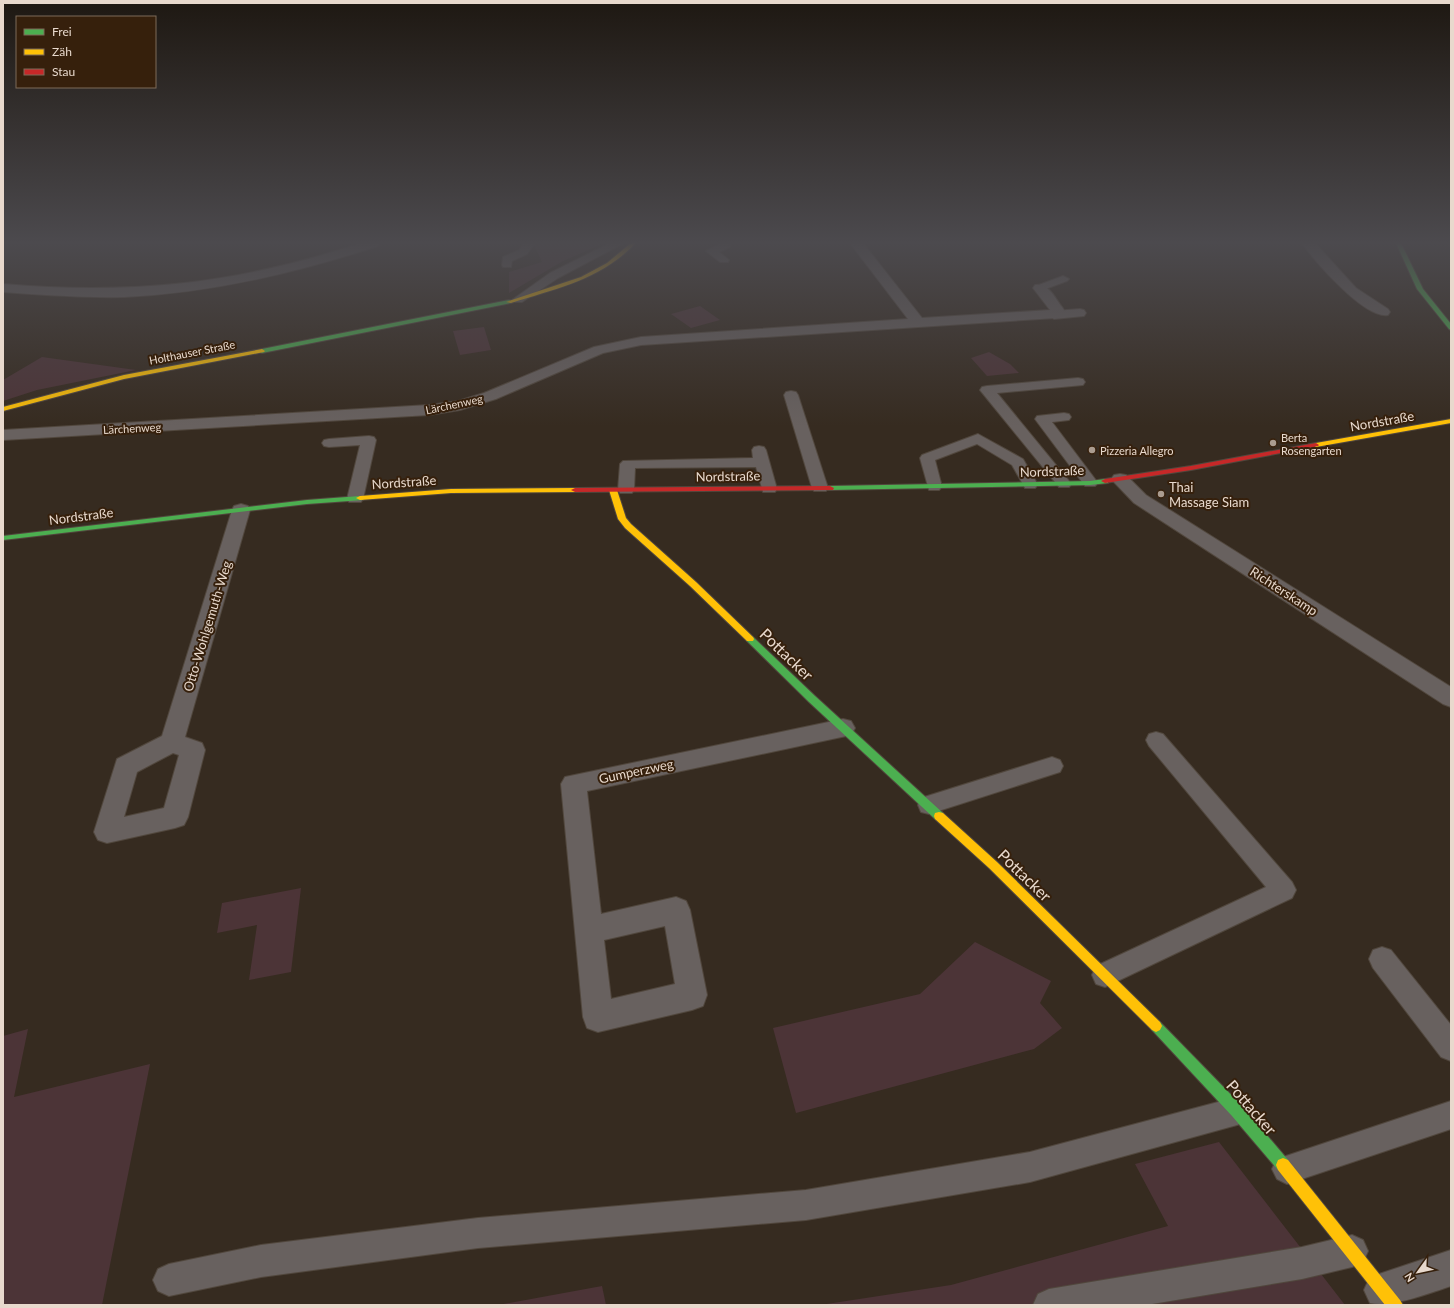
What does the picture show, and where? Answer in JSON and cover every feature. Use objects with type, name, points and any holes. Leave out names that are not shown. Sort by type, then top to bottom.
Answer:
[{"type":"street","name":"Holthauser Straße","points":[[3,409],[124,377],[420,321],[499,304]]},
{"type":"street","points":[[904,304],[920,324]]},
{"type":"street","points":[[1052,304],[1057,310],[1054,315]]},
{"type":"street","points":[[1371,304],[1383,312]]},
{"type":"street","points":[[1432,304],[1450,327]]},
{"type":"street","name":"Lärchenweg","points":[[3,435],[430,410],[460,405],[490,396],[571,360],[599,350],[620,345],[672,338],[1054,315]]},
{"type":"street","name":"Nordstraße","points":[[3,538],[241,510],[451,491],[934,487],[1090,483],[1451,421]]},
{"type":"street","name":"Richterskamp","points":[[1120,479],[1140,499],[1451,698]]},
{"type":"street","name":"Pottacker","points":[[620,490],[620,514],[628,526],[693,584],[843,728],[993,865],[1175,1044],[1237,1111],[1286,1169],[1389,1297]]},
{"type":"street","name":"Otto-Wohlgemuth-Weg","points":[[172,742],[241,510]]},
{"type":"street","name":"Gumperzweg","points":[[588,930],[676,910],[692,995],[598,1017],[588,930],[574,784],[843,728]]},
{"type":"street","points":[[1389,1297],[1451,1268]]},
{"type":"lane","points":[[1054,315],[1080,313]]},
{"type":"lane","points":[[1064,484],[987,390],[1078,382]]},
{"type":"lane","points":[[791,395],[820,488]]},
{"type":"lane","points":[[1064,417],[1042,419],[1090,483]]},
{"type":"lane","points":[[934,487],[927,458],[978,438],[1018,462],[1030,485]]},
{"type":"lane","points":[[329,442],[369,440],[355,499]]},
{"type":"lane","points":[[620,490],[628,464],[761,456],[769,488]]},
{"type":"lane","points":[[1105,974],[1284,890],[1156,740]]},
{"type":"lane","points":[[929,805],[1052,766]]},
{"type":"lane","points":[[1382,959],[1451,1047]]},
{"type":"lane","points":[[169,1280],[261,1261],[478,1233],[806,1205],[1030,1167],[1237,1111]]},
{"type":"lane","points":[[1286,1169],[1451,1114]]},
{"type":"lane","points":[[1049,1305],[1302,1263],[1352,1251]]},
{"type":"shaded area","points":[[700,306],[720,320],[691,328],[671,314]]},
{"type":"shaded area","points":[[484,327],[491,350],[460,355],[453,331]]},
{"type":"shaded area","points":[[989,352],[1010,364],[1019,373],[987,376],[971,358]]},
{"type":"shaded area","points":[[42,357],[136,370],[37,390],[3,401],[3,380]]},
{"type":"shaded area","points":[[301,888],[291,972],[249,980],[257,925],[217,933],[222,903]]},
{"type":"shaded area","points":[[975,942],[1051,981],[1040,1003],[1062,1028],[1034,1049],[796,1113],[773,1028],[920,994]]},
{"type":"shaded area","points":[[28,1029],[14,1097],[150,1064],[102,1305],[3,1305],[3,1036]]},
{"type":"shaded area","points":[[1219,1142],[1345,1305],[820,1305],[951,1285],[1168,1226],[1135,1164]]},
{"type":"shaded area","points":[[602,1286],[606,1305],[498,1305]]},
{"type":"traffic: fast","points":[[262,351],[499,304]]},
{"type":"traffic: fast","points":[[1432,304],[1451,328]]},
{"type":"traffic: fast","points":[[830,488],[1090,483],[1105,481]]},
{"type":"traffic: fast","points":[[3,538],[307,502],[360,498]]},
{"type":"traffic: fast","points":[[750,639],[812,699],[939,816]]},
{"type":"traffic: fast","points":[[1156,1026],[1237,1111],[1283,1165]]},
{"type":"traffic: slow","points":[[3,409],[124,377],[262,351]]},
{"type":"traffic: slow","points":[[1316,445],[1451,421]]},
{"type":"traffic: slow","points":[[360,498],[451,491],[575,490]]},
{"type":"traffic: slow","points":[[613,490],[622,519],[628,526],[693,584],[750,639]]},
{"type":"traffic: slow","points":[[939,816],[993,865],[1156,1026]]},
{"type":"traffic: slow","points":[[1283,1165],[1395,1305]]},
{"type":"traffic: jam","points":[[1105,481],[1191,468],[1316,445]]},
{"type":"traffic: jam","points":[[575,490],[830,488]]},
{"type":"place","name":"Berta Rosengarten","points":[[1273,443]]},
{"type":"place","name":"Pizzeria Allegro","points":[[1092,450]]},
{"type":"place","name":"Thai Massage Siam","points":[[1161,494]]}]
